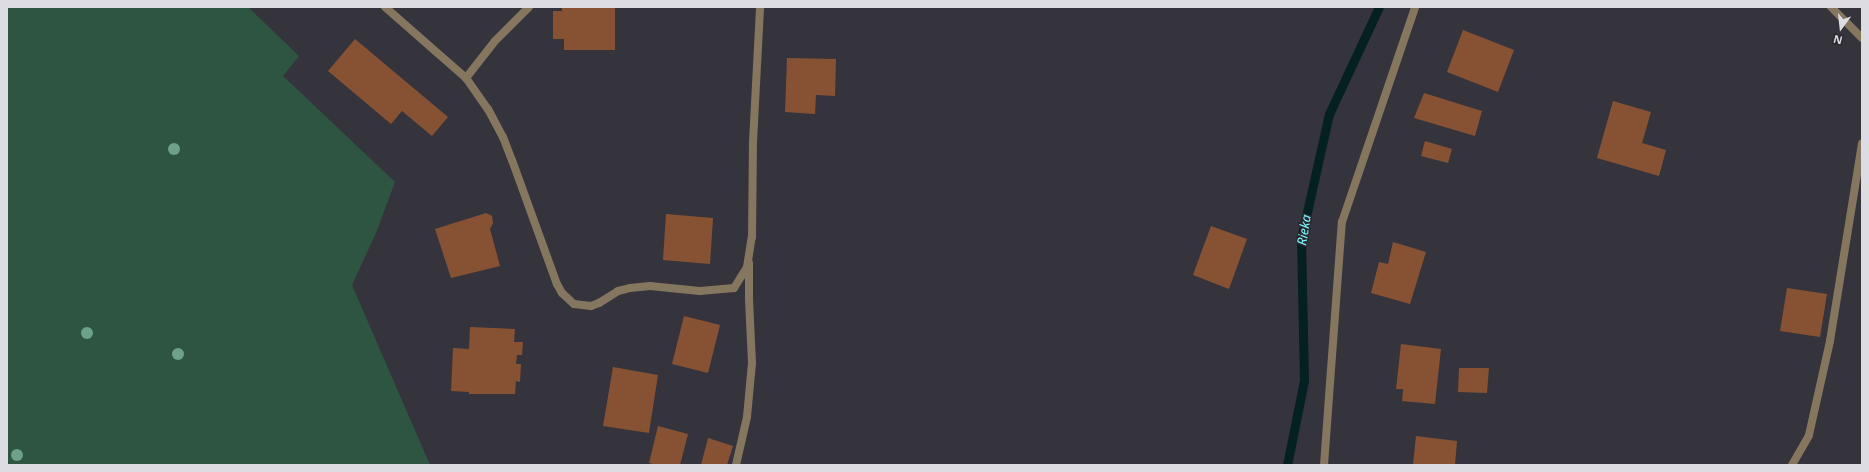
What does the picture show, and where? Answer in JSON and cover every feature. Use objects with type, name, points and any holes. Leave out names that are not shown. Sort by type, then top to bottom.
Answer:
[{"type":"street","points":[[385,7],[466,78],[488,110],[503,137],[530,207],[552,273],[562,293],[574,304],[591,306],[599,303],[618,291],[650,286],[700,291],[734,288],[747,267],[752,237],[753,142],[760,7]]},
{"type":"street","points":[[466,78],[495,41],[529,7]]},
{"type":"street","points":[[1324,465],[1342,222],[1415,7]]},
{"type":"street","points":[[1831,7],[1862,38]]},
{"type":"street","points":[[1792,465],[1809,435],[1830,341],[1862,144]]},
{"type":"street","points":[[736,465],[747,417],[752,363],[749,299],[750,251]]},
{"type":"green space","points":[[7,7],[248,7],[299,56],[283,76],[395,182],[376,233],[352,285],[430,465],[7,465]]},
{"type":"building","points":[[562,7],[615,7],[615,50],[564,50],[564,39],[553,39],[553,11],[562,11]]},
{"type":"building","points":[[1463,30],[1514,50],[1498,92],[1447,72]]},
{"type":"building","points":[[355,39],[448,117],[432,136],[402,111],[391,124],[328,71]]},
{"type":"building","points":[[787,58],[836,59],[835,96],[816,95],[815,114],[785,112]]},
{"type":"building","points":[[1424,93],[1482,111],[1475,136],[1414,118]]},
{"type":"building","points":[[1613,101],[1651,112],[1642,143],[1666,150],[1659,176],[1597,158]]},
{"type":"building","points":[[1425,141],[1452,149],[1448,163],[1421,156]]},
{"type":"building","points":[[486,213],[492,216],[493,223],[490,229],[500,266],[451,278],[435,229]]},
{"type":"building","points":[[666,214],[713,218],[710,264],[663,260]]},
{"type":"building","points":[[1211,226],[1247,239],[1229,289],[1193,275]]},
{"type":"building","points":[[1393,242],[1426,252],[1410,304],[1371,293],[1379,262],[1388,264]]},
{"type":"building","points":[[1787,288],[1827,294],[1820,337],[1780,331]]},
{"type":"building","points":[[684,316],[720,325],[708,373],[672,364]]},
{"type":"building","points":[[470,327],[515,329],[514,342],[523,342],[522,355],[517,355],[516,364],[521,364],[520,382],[516,381],[515,394],[469,394],[469,392],[451,391],[453,348],[469,349]]},
{"type":"building","points":[[1401,344],[1441,349],[1435,404],[1402,401],[1403,389],[1396,389]]},
{"type":"building","points":[[613,367],[658,375],[649,433],[603,426]]},
{"type":"building","points":[[1459,368],[1489,368],[1487,393],[1458,392]]},
{"type":"building","points":[[658,426],[688,434],[680,465],[657,465],[649,463]]},
{"type":"building","points":[[1416,436],[1457,441],[1455,465],[1413,465]]},
{"type":"building","points":[[708,438],[733,446],[727,465],[701,465]]},
{"type":"waterway","name":"Rieka","points":[[1287,465],[1304,381],[1301,239],[1329,114],[1379,7]]}]
